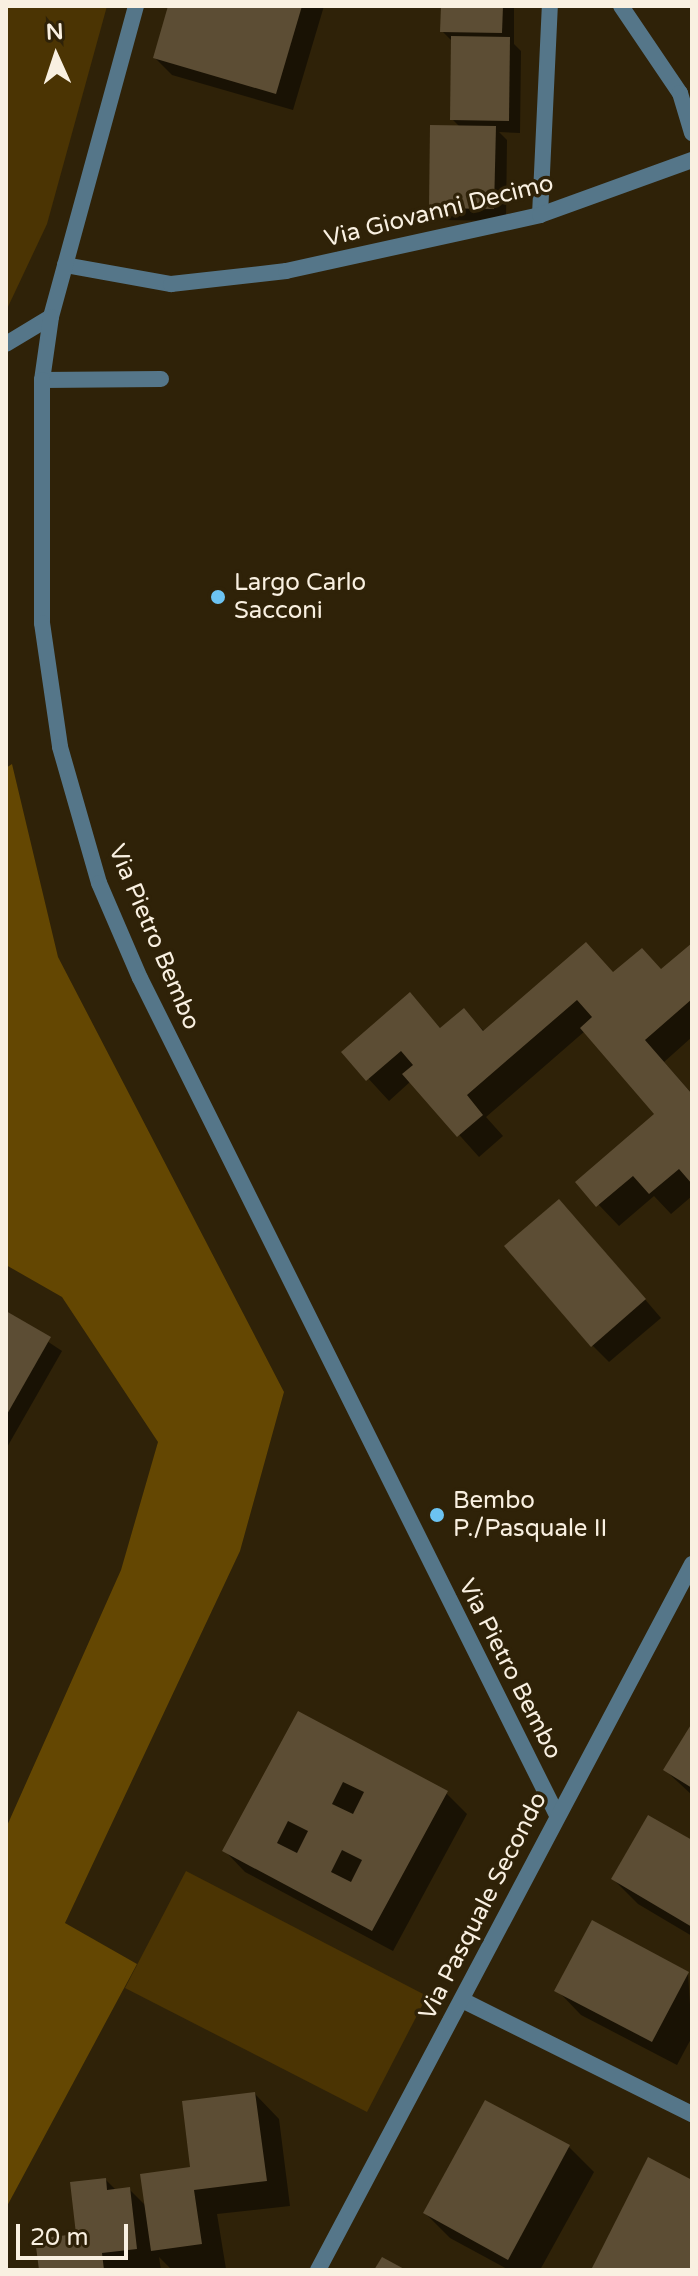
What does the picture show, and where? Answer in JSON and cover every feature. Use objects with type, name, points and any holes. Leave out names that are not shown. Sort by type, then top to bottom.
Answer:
[{"type":"street","name":"Via Pietro Bembo","points":[[136,6],[51,317],[42,380],[42,623],[60,747],[99,883],[147,992],[557,1815]]},
{"type":"street","points":[[540,215],[550,6]]},
{"type":"street","points":[[621,6],[680,93],[692,133]]},
{"type":"street","name":"Via Giovanni Decimo","points":[[65,265],[171,284],[286,271],[540,215],[692,160]]},
{"type":"street","points":[[6,344],[51,317]]},
{"type":"street","points":[[42,380],[161,379]]},
{"type":"street","name":"Via Pasquale Secondo","points":[[318,2270],[692,1564]]},
{"type":"street","points":[[462,2000],[692,2114]]},
{"type":"shaded area","points":[[6,6],[107,6],[47,224],[6,311]]},
{"type":"shaded area","points":[[12,764],[58,957],[284,1392],[240,1551],[65,1923],[137,1964],[6,2208],[6,1828],[121,1570],[158,1442],[62,1297],[6,1265],[6,768]]},
{"type":"shaded area","points":[[186,1871],[427,1996],[367,2112],[125,1988]]},
{"type":"building","points":[[168,6],[302,6],[276,94],[153,58]]},
{"type":"building","points":[[441,6],[503,6],[502,33],[440,32]]},
{"type":"building","points":[[451,36],[510,37],[509,121],[450,120]]},
{"type":"building","points":[[430,125],[496,126],[494,209],[429,208]]},
{"type":"building","points":[[586,942],[613,972],[642,948],[661,969],[692,943],[692,999],[645,1040],[692,1094],[692,1184],[679,1169],[649,1194],[633,1176],[596,1207],[575,1182],[654,1114],[580,1028],[592,1017],[577,1000],[467,1095],[483,1115],[457,1137],[402,1074],[413,1065],[401,1051],[366,1081],[341,1052],[410,992],[440,1028],[464,1008],[483,1031]]},
{"type":"building","points":[[559,1199],[646,1299],[591,1347],[504,1246]]},
{"type":"building","points":[[6,1311],[51,1337],[6,1416]]},
{"type":"building","points":[[298,1711],[448,1791],[372,1931],[222,1851]],"holes":[[[343,1782],[364,1792],[353,1814],[332,1804]],[[288,1821],[308,1831],[297,1853],[277,1843]],[[342,1850],[362,1860],[351,1882],[331,1872]]]},
{"type":"building","points":[[692,1723],[692,1788],[663,1770]]},
{"type":"building","points":[[648,1815],[692,1840],[692,1927],[611,1879]]},
{"type":"building","points":[[592,1920],[689,1972],[652,2042],[554,1991]]},
{"type":"building","points":[[255,2092],[267,2181],[194,2190],[202,2244],[151,2251],[140,2174],[190,2167],[182,2101]]},
{"type":"building","points":[[485,2100],[570,2145],[508,2260],[423,2213]]},
{"type":"building","points":[[648,2157],[692,2180],[692,2270],[591,2270]]},
{"type":"building","points":[[106,2178],[107,2190],[130,2187],[137,2249],[102,2253],[104,2270],[39,2270],[35,2239],[76,2234],[70,2182]]},
{"type":"building","points":[[382,2257],[406,2270],[374,2270]]},
{"type":"place","name":"Largo Carlo Sacconi","points":[[218,597]]},
{"type":"place","name":"Bembo P./Pasquale II","points":[[437,1515]]}]
